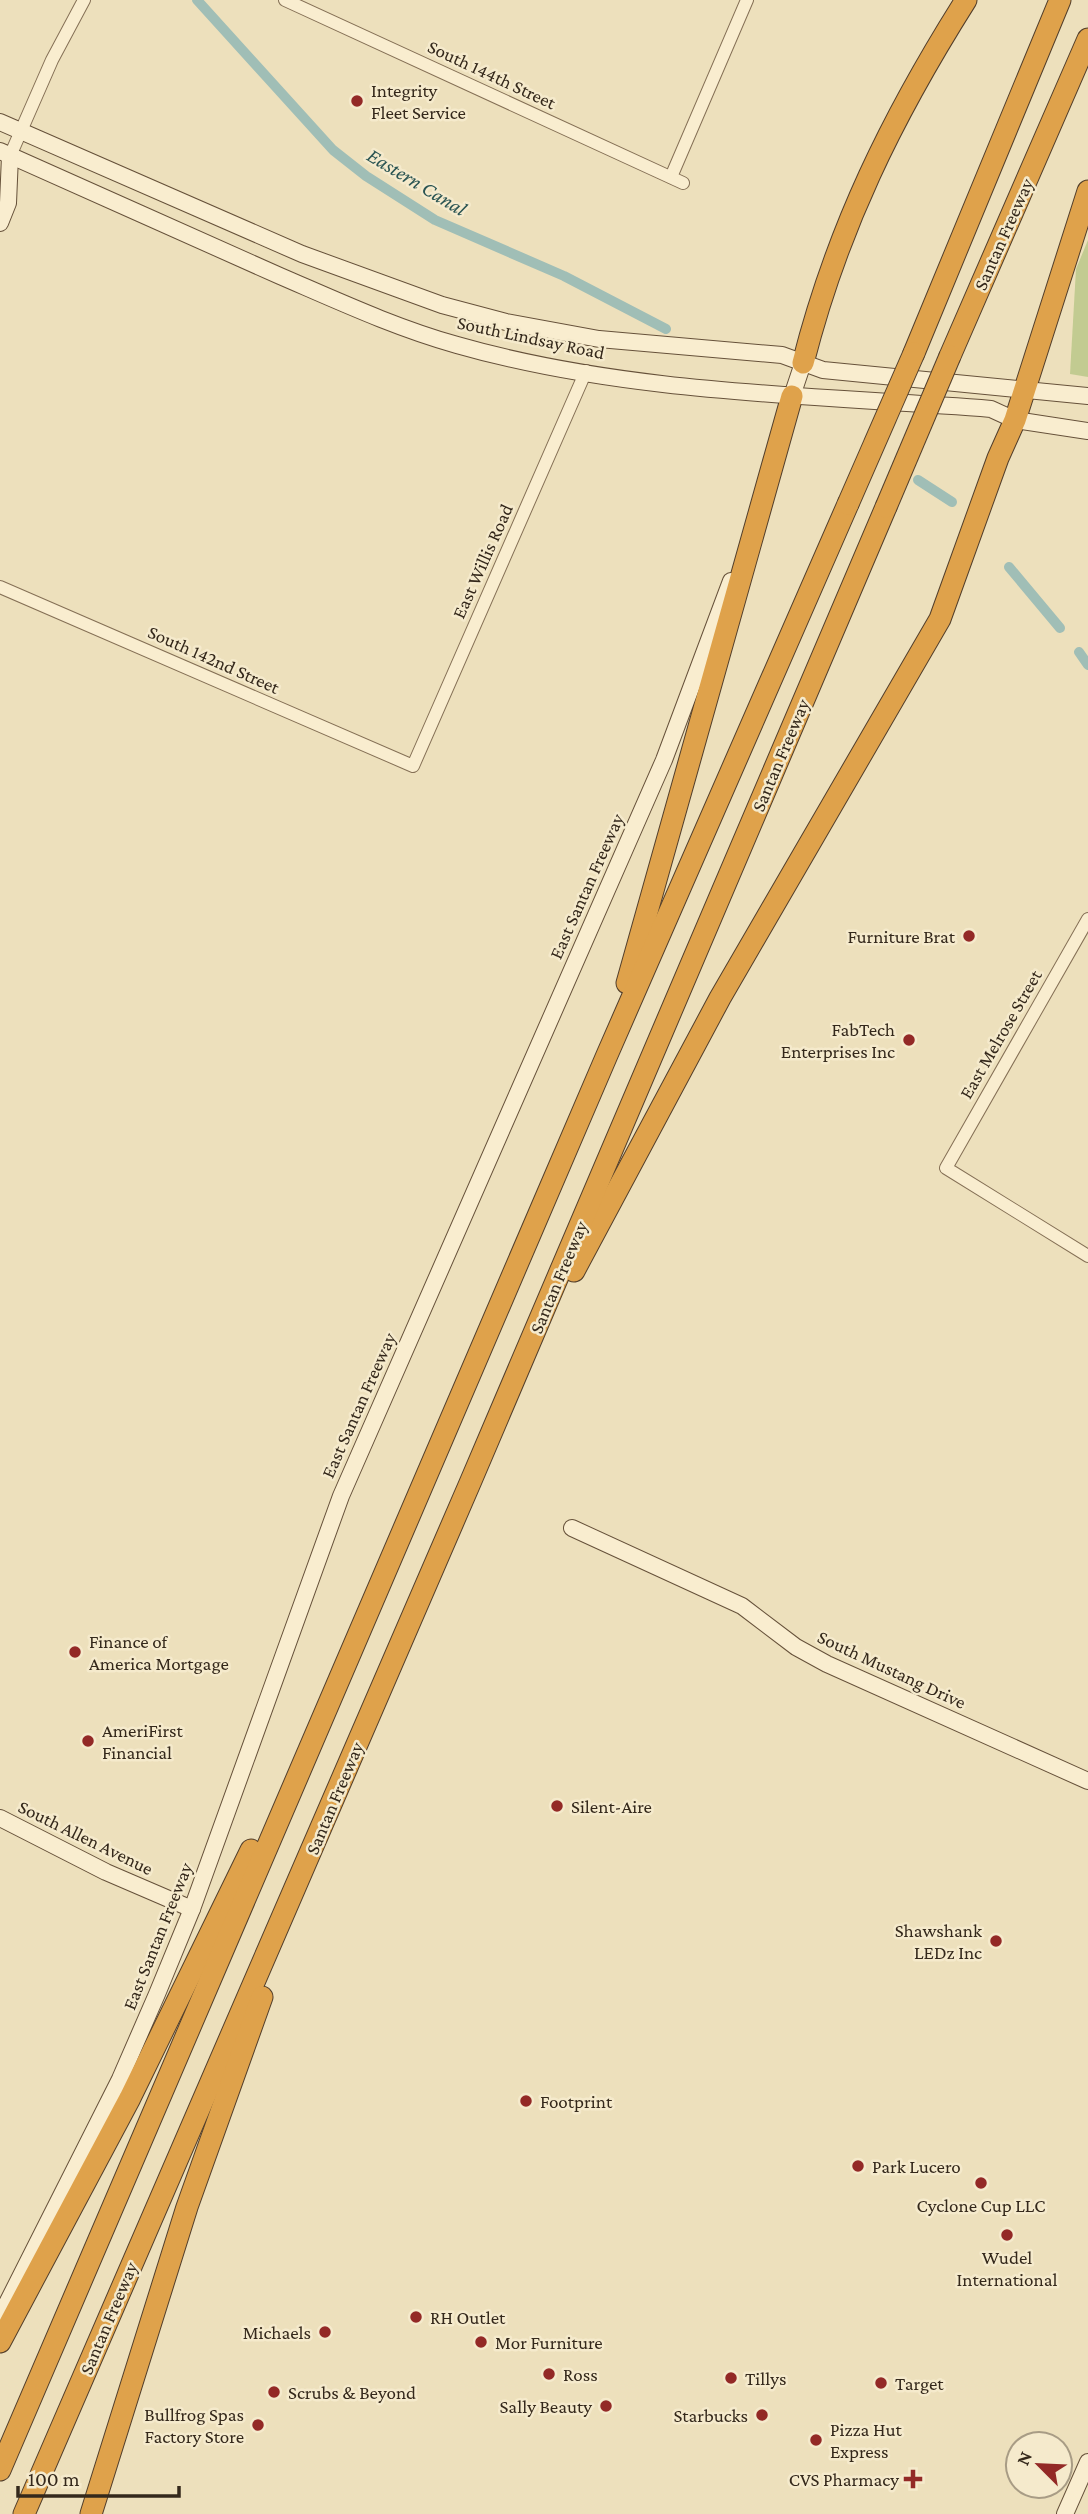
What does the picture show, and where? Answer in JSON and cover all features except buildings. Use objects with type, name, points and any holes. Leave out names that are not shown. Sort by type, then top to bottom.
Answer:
[{"type":"highway","points":[[803,363],[838,247],[863,184],[913,85],[966,0]]},
{"type":"highway","name":"Santan Freeway","points":[[0,2470],[607,1055],[914,352],[1060,0]]},
{"type":"highway","name":"Santan Freeway","points":[[23,2514],[347,1769],[1088,38]]},
{"type":"highway","points":[[470,1483],[550,1318],[702,1030],[933,633],[1015,420],[1088,191]]},
{"type":"highway","points":[[607,1055],[792,396]]},
{"type":"highway","points":[[91,2514],[196,2182],[257,2011],[328,1834],[347,1769]]},
{"type":"highway","points":[[0,2342],[130,2098],[253,1847],[297,1777]]},
{"type":"main road","name":"South Lindsay Road","points":[[0,122],[302,254],[442,305],[506,322],[598,339],[782,355],[823,370],[1088,396]]},
{"type":"main road","name":"South Lindsay Road","points":[[5,154],[211,246],[407,328],[507,358],[751,395],[991,409],[1015,420],[1088,431]]},
{"type":"main road","points":[[0,180],[5,154]]},
{"type":"main road","points":[[0,223],[8,203],[5,154]]},
{"type":"main road","points":[[792,396],[803,363]]},
{"type":"main road","name":"East Santan Freeway","points":[[0,2317],[120,2079],[192,1909],[341,1496],[664,760],[759,510]]},
{"type":"main road","name":"South Mustang Drive","points":[[572,1528],[742,1606],[796,1647],[827,1664],[1088,1781]]},
{"type":"main road","name":"South Allen Avenue","points":[[0,1818],[96,1867],[192,1909]]},
{"type":"main road","points":[[1065,2514],[1088,2462]]},
{"type":"street","points":[[5,154],[21,132],[52,60],[84,0]]},
{"type":"street","name":"South 144th Street","points":[[285,0],[683,183]]},
{"type":"street","points":[[671,177],[747,0]]},
{"type":"street","name":"East Willis Road","points":[[413,766],[586,371]]},
{"type":"street","name":"South 142nd Street","points":[[0,587],[413,766]]},
{"type":"street","name":"East Melrose Street","points":[[1088,919],[946,1168],[1088,1256]]},
{"type":"green space","points":[[1088,240],[1088,377],[1070,374],[1076,269]]},
{"type":"waterway","name":"Eastern Canal","points":[[197,0],[333,150],[366,176],[435,220],[564,276],[666,329]]},
{"type":"waterway","name":"Eastern Canal","points":[[918,480],[952,502]]},
{"type":"waterway","name":"Eastern Canal","points":[[1009,567],[1060,628]]},
{"type":"waterway","name":"Eastern Canal","points":[[1079,652],[1088,665]]},
{"type":"place","name":"Integrity Fleet Service","points":[[357,101]]},
{"type":"place","name":"Furniture Brat","points":[[969,936]]},
{"type":"place","name":"FabTech Enterprises Inc","points":[[909,1040]]},
{"type":"place","name":"Finance of America Mortgage","points":[[75,1652]]},
{"type":"place","name":"AmeriFirst Financial","points":[[88,1741]]},
{"type":"place","name":"Silent-Aire","points":[[557,1806]]},
{"type":"place","name":"Shawshank LEDz Inc","points":[[996,1941]]},
{"type":"place","name":"Footprint","points":[[526,2101]]},
{"type":"place","name":"Park Lucero","points":[[858,2166]]},
{"type":"place","name":"Cyclone Cup LLC","points":[[981,2183]]},
{"type":"place","name":"Wudel International","points":[[1007,2235]]},
{"type":"place","name":"RH Outlet","points":[[416,2317]]},
{"type":"place","name":"Michaels","points":[[325,2332]]},
{"type":"place","name":"Mor Furniture","points":[[481,2342]]},
{"type":"place","name":"Ross","points":[[549,2374]]},
{"type":"place","name":"Tillys","points":[[731,2378]]},
{"type":"place","name":"Target","points":[[881,2383]]},
{"type":"place","name":"Scrubs & Beyond","points":[[274,2392]]},
{"type":"place","name":"Sally Beauty","points":[[606,2406]]},
{"type":"place","name":"Starbucks","points":[[762,2415]]},
{"type":"place","name":"Bullfrog Spas Factory Store","points":[[258,2425]]},
{"type":"place","name":"Pizza Hut Express","points":[[816,2440]]},
{"type":"place","name":"CVS Pharmacy","points":[[913,2479]]}]
